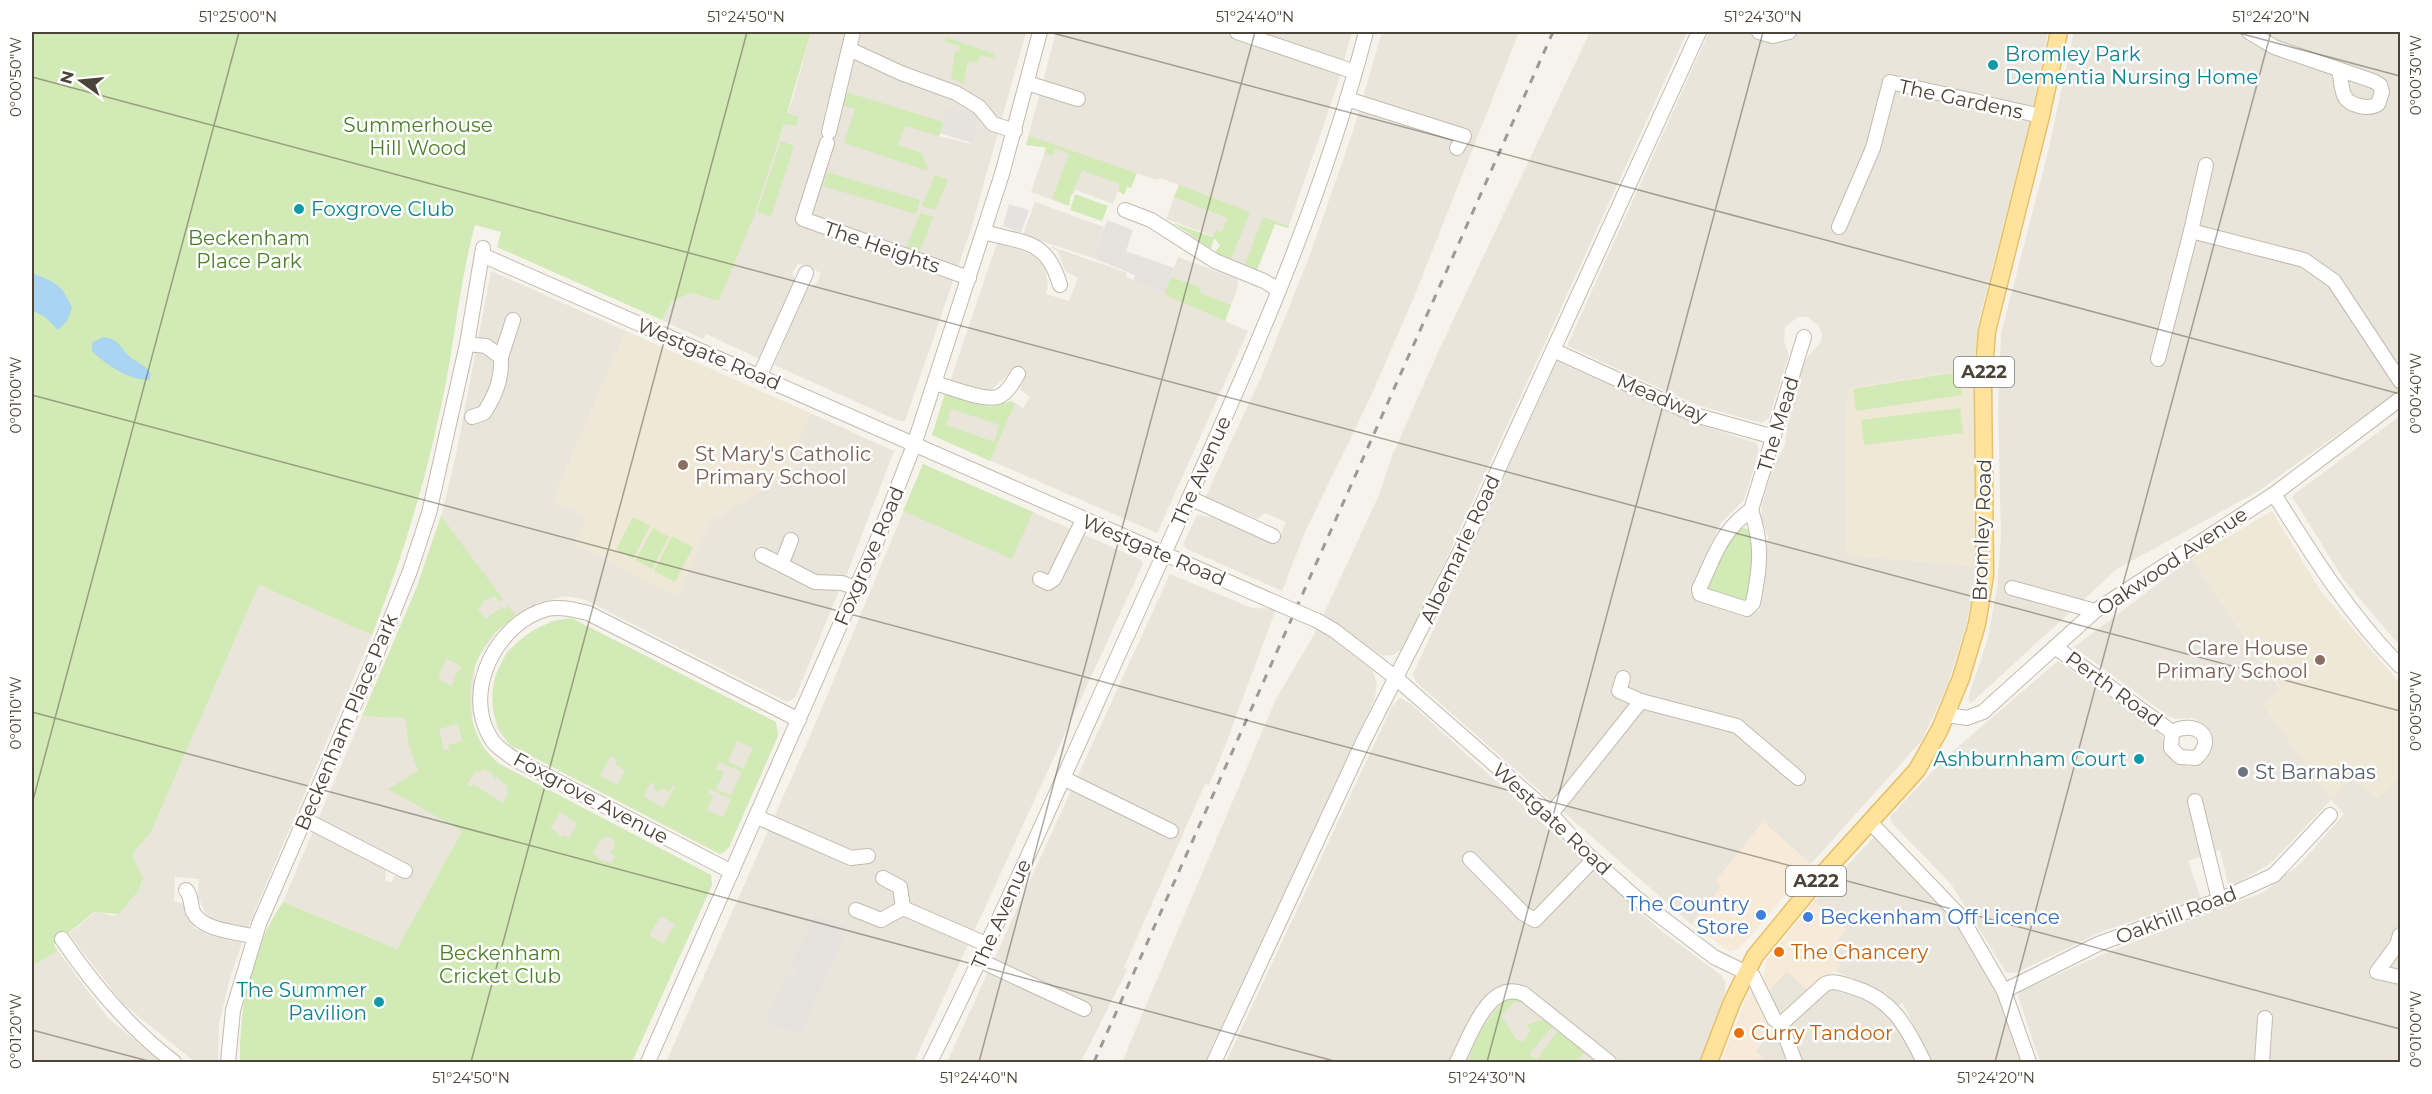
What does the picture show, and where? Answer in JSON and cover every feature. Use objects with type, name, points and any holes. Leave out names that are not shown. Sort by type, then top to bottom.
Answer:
[{"type":"main road","name":"Bromley Road","points":[[1709,1062],[1745,973],[1786,916],[1917,770],[1947,715],[1973,642],[1984,585],[1986,528],[1983,382],[1987,331],[2041,116],[2059,32]]},
{"type":"street","name":"The Heights","points":[[853,32],[828,138],[803,219],[969,278]]},
{"type":"street","name":"Foxgrove Road","points":[[648,1062],[856,588],[914,445],[1015,131],[1040,32]]},
{"type":"street","points":[[1237,32],[1355,72]]},
{"type":"street","name":"The Avenue","points":[[930,1062],[981,961],[986,944],[1190,498],[1279,290],[1319,188],[1365,32]]},
{"type":"street","name":"Albemarle Road","points":[[1214,1062],[1364,740],[1465,542],[1699,32]]},
{"type":"street","points":[[1759,32],[1773,36],[1789,32]]},
{"type":"street","points":[[2249,32],[2274,47],[2339,70]]},
{"type":"street","points":[[849,49],[901,73],[956,93],[979,107],[993,124],[1015,131]]},
{"type":"street","name":"The Gardens","points":[[1839,227],[1872,148],[1890,82],[2041,116]]},
{"type":"street","points":[[1027,83],[1078,99]]},
{"type":"street","points":[[1347,99],[1464,136],[1457,148]]},
{"type":"street","points":[[2158,359],[2206,165]]},
{"type":"street","points":[[1125,210],[1151,220],[1215,261],[1264,281],[1279,290]]},
{"type":"street","points":[[2191,231],[2290,255],[2320,269],[2334,281],[2400,381]]},
{"type":"street","points":[[984,232],[1042,250],[1055,267],[1060,285]]},
{"type":"street","name":"Beckenham Place Park","points":[[228,1062],[233,1010],[255,937],[410,571],[429,513],[467,344],[482,250]]},
{"type":"street","name":"Westgate Road","points":[[482,250],[1083,520],[1318,621],[1335,631],[1396,678],[1551,814],[1593,860],[1635,897],[1714,957],[1745,973]]},
{"type":"street","points":[[760,375],[806,273]]},
{"type":"street","points":[[472,417],[484,413],[496,395],[502,374],[501,357],[513,320]]},
{"type":"street","name":"The Mead","points":[[1751,510],[1803,337]]},
{"type":"street","points":[[467,344],[486,346],[501,357]]},
{"type":"street","name":"Meadway","points":[[1553,350],[1695,415],[1774,437]]},
{"type":"street","points":[[935,383],[988,399],[999,397],[1008,390],[1018,374]]},
{"type":"street","name":"Oakwood Avenue","points":[[1947,715],[1967,718],[1978,715],[2095,612],[2274,494],[2400,399]]},
{"type":"street","points":[[2274,494],[2322,572],[2362,626],[2400,666]]},
{"type":"street","points":[[1190,498],[1273,536]]},
{"type":"street","points":[[1751,510],[1760,535],[1761,548],[1753,603],[1747,609],[1700,594],[1699,589],[1725,534],[1733,523],[1751,510]]},
{"type":"street","points":[[1040,579],[1048,583],[1054,579],[1083,520]]},
{"type":"street","points":[[782,563],[791,540]]},
{"type":"street","points":[[762,555],[782,563],[815,582],[842,583],[856,588]]},
{"type":"street","points":[[2012,588],[2095,612]]},
{"type":"street","name":"Foxgrove Avenue","points":[[732,872],[516,760],[499,748],[488,735],[482,710],[482,682],[489,660],[508,632],[532,615],[548,609],[563,608],[588,613],[799,720]]},
{"type":"street","name":"Perth Road","points":[[2055,647],[2172,732]]},
{"type":"street","points":[[1623,678],[1619,691],[1641,701],[1737,726],[1798,778]]},
{"type":"street","points":[[1551,814],[1641,701]]},
{"type":"street","points":[[1063,778],[1171,831]]},
{"type":"street","points":[[2195,801],[2219,900]]},
{"type":"street","name":"Oakhill Road","points":[[2004,991],[2098,944],[2219,900],[2274,875],[2330,815]]},
{"type":"street","points":[[757,817],[851,858],[868,856]]},
{"type":"street","points":[[304,819],[375,853],[405,871]]},
{"type":"street","points":[[1870,822],[1961,917],[2004,991],[2029,1062]]},
{"type":"street","points":[[1470,859],[1524,914],[1535,920],[1593,860]]},
{"type":"street","points":[[883,878],[900,887],[903,908]]},
{"type":"street","points":[[186,890],[194,912],[206,924],[255,937]]},
{"type":"street","points":[[903,908],[986,944]]},
{"type":"street","points":[[856,910],[881,920],[903,908]]},
{"type":"street","points":[[2400,935],[2397,945],[2377,972],[2400,978]]},
{"type":"street","points":[[62,939],[113,1007],[134,1030],[174,1062]]},
{"type":"street","points":[[981,961],[1084,1009]]},
{"type":"street","points":[[1745,973],[1753,976],[1774,1019],[1781,1024],[1795,1062]]},
{"type":"street","points":[[1781,1024],[1825,984],[1834,982],[1869,992],[1887,1004],[1906,1027],[1924,1062]]},
{"type":"street","points":[[1457,1062],[1486,1008],[1500,995],[1515,992],[1524,994],[1609,1062]]},
{"type":"street","points":[[2262,1062],[2265,1018]]},
{"type":"shaded area","points":[[811,32],[1026,32],[972,226],[905,421],[899,421],[774,365],[807,289],[816,284],[821,273],[798,263],[792,273],[796,280],[762,360],[706,334],[703,339],[662,320],[671,302],[691,293],[719,301],[755,212],[795,91]],"holes":[[[948,105],[980,115],[971,144],[939,136]]]},
{"type":"shaded area","points":[[1056,32],[1352,32],[1337,86],[1288,228],[1275,224],[1257,270],[1215,253],[1220,245],[1213,236],[1166,219],[1179,185],[1160,178],[1158,180],[1127,170],[1113,204],[1076,190],[1070,198],[1069,206],[1031,192],[1046,148],[1026,145]]},
{"type":"shaded area","points":[[1382,32],[1519,32],[1414,297],[1370,398],[1305,532],[1282,591],[1187,549],[1183,544],[1197,515],[1212,517],[1277,544],[1286,522],[1265,513],[1257,519],[1205,498],[1263,373],[1311,252],[1353,131]]},
{"type":"shaded area","points":[[1590,32],[1687,32],[1443,566],[1402,649],[1393,655],[1383,656],[1322,618],[1379,495],[1392,456],[1439,350]]},
{"type":"shaded area","points":[[1709,32],[2048,32],[2032,113],[1978,324],[1974,368],[1849,388],[1846,414],[1847,555],[1976,566],[1967,622],[1948,684],[1922,740],[1811,864],[1763,822],[1716,881],[1722,887],[1691,924],[1416,682],[1413,674],[1557,361],[1701,425],[1757,443],[1759,452],[1744,500],[1721,523],[1690,589],[1696,599],[1745,615],[1749,616],[1760,610],[1768,537],[1761,519],[1762,504],[1773,466],[1785,445],[1789,414],[1805,360],[1821,342],[1822,333],[1817,324],[1807,317],[1798,317],[1785,327],[1784,342],[1789,355],[1769,418],[1761,423],[1697,405],[1567,346]]},
{"type":"shaded area","points":[[2074,32],[2400,32],[2400,390],[2257,492],[2117,569],[1971,703],[1968,698],[1988,638],[1997,587],[2001,536],[1998,407],[2001,334],[2048,152]]},
{"type":"shaded area","points":[[948,105],[980,115],[972,143],[939,133]]},
{"type":"shaded area","points":[[1035,202],[1104,227],[1093,258],[1023,235]]},
{"type":"shaded area","points":[[1009,204],[1029,210],[1021,233],[1003,226]]},
{"type":"shaded area","points":[[1107,220],[1133,230],[1126,251],[1174,268],[1164,294],[1133,280],[1135,275],[1093,258]]},
{"type":"shaded area","points":[[997,243],[1034,255],[1045,267],[1048,285],[1046,294],[1069,301],[1078,278],[1065,271],[1058,252],[1050,246],[1127,273],[1126,277],[1164,294],[1178,257],[1237,279],[1238,287],[1225,321],[1248,331],[1157,533],[932,435],[945,394],[990,407],[1011,401],[1023,408],[1030,397],[1020,389],[1024,378],[1013,370],[988,393],[951,379]]},
{"type":"shaded area","points":[[491,271],[626,331],[553,500],[588,518],[575,543],[677,596],[712,516],[716,518],[795,469],[802,447],[798,441],[810,413],[894,451],[845,579],[816,577],[793,566],[790,556],[795,542],[787,539],[780,555],[776,557],[763,552],[760,559],[815,585],[841,586],[795,698],[787,702],[583,599],[565,596],[537,603],[516,615],[496,632],[475,663],[472,722],[482,746],[496,762],[711,875],[712,885],[680,956],[462,831],[397,949],[283,902],[314,829],[379,860],[386,869],[385,881],[392,882],[394,876],[407,874],[409,870],[393,862],[377,848],[357,842],[317,822],[416,589],[442,513],[457,450]]},
{"type":"shaded area","name":"St Mary's Catholic Primary School","points":[[626,331],[810,413],[798,441],[802,447],[795,469],[716,518],[712,517],[677,596],[575,543],[588,518],[553,500]]},
{"type":"shaded area","points":[[1974,368],[1976,566],[1847,555],[1846,414],[1849,388]]},
{"type":"shaded area","points":[[2400,416],[2400,646],[2344,580],[2292,496]]},
{"type":"shaded area","points":[[923,464],[1139,559],[1143,562],[1142,566],[914,1062],[666,1062],[817,720]]},
{"type":"shaded area","name":"Clare House Primary School","points":[[2272,511],[2322,593],[2400,683],[2400,776],[2378,798],[2353,778],[2331,800],[2263,704],[2280,688],[2192,558]]},
{"type":"shaded area","points":[[2192,558],[2280,689],[2263,704],[2331,799],[2353,778],[2378,798],[2400,776],[2400,1062],[2040,1062],[2018,996],[2021,991],[2110,951],[2264,892],[2302,862],[2344,814],[2331,800],[2271,863],[2239,882],[2228,885],[2220,850],[2188,861],[2201,899],[2103,931],[2016,973],[2006,972],[1951,884],[1891,822],[1890,817],[1946,757],[2058,661],[2160,733],[2173,761],[2189,767],[2207,759],[2211,751],[2212,740],[2209,731],[2201,722],[2192,718],[2176,719],[2168,716],[2074,647]]},
{"type":"shaded area","points":[[1170,574],[1252,608],[1276,609],[1224,749],[1209,785],[1205,784],[1124,967],[1127,970],[1081,1062],[947,1062]]},
{"type":"shaded area","points":[[259,585],[372,635],[248,927],[213,920],[206,915],[200,901],[198,905],[199,879],[175,877],[174,901],[184,904],[195,928],[208,935],[242,943],[230,978],[219,1024],[218,1062],[195,1062],[122,1003],[69,934],[96,911],[112,916],[119,914],[140,889],[142,884],[140,871],[132,855],[151,832]]},
{"type":"shaded area","points":[[571,618],[776,722],[778,736],[729,847],[724,853],[720,854],[510,745],[497,729],[493,710],[495,676],[507,651],[551,621]]},
{"type":"shaded area","points":[[1318,628],[1372,670],[1377,683],[1375,698],[1205,1062],[1122,1062],[1276,699]]},
{"type":"shaded area","points":[[1400,698],[1411,704],[1659,929],[1721,975],[1725,982],[1725,992],[1701,1062],[1226,1062],[1392,706]]},
{"type":"shaded area","points":[[1763,822],[1811,864],[1750,937],[1738,949],[1730,952],[1691,924],[1721,887],[1716,881]]},
{"type":"shaded area","points":[[1877,834],[1955,918],[1998,993],[2024,1062],[1932,1062],[1902,1002],[1899,1005],[1884,993],[1835,971],[1841,965],[1827,952],[1846,930],[1814,901]]},
{"type":"shaded area","points":[[1814,901],[1846,930],[1827,952],[1841,965],[1810,992],[1787,971],[1767,992],[1763,980],[1766,961]]},
{"type":"shaded area","points":[[815,914],[847,928],[800,1034],[765,1022],[787,973],[795,977],[799,968],[791,965]]},
{"type":"shaded area","points":[[58,951],[108,1018],[162,1062],[32,1062],[32,966]]},
{"type":"shaded area","points":[[1787,971],[1810,992],[1780,1017],[1767,992]]},
{"type":"shaded area","points":[[1830,988],[1878,1005],[1899,1029],[1916,1062],[1801,1062],[1785,1024]]},
{"type":"shaded area","points":[[1752,992],[1775,1030],[1762,1041],[1756,1052],[1762,1057],[1755,1062],[1721,1062],[1748,994]]},
{"type":"shaded area","points":[[1775,1030],[1790,1062],[1755,1062],[1762,1057],[1756,1052],[1762,1041]]},
{"type":"green space","name":"Beckenham Place Park","points":[[32,32],[811,32],[787,113],[799,117],[796,126],[784,124],[754,216],[719,301],[691,293],[671,302],[662,320],[497,247],[501,232],[475,225],[432,447],[415,510],[372,635],[259,585],[151,832],[132,855],[143,877],[140,889],[119,914],[94,912],[54,945],[58,951],[32,966]]},
{"type":"green space","points":[[945,37],[995,54],[994,58],[980,55],[978,63],[968,61],[963,84],[951,78],[955,51],[959,51],[960,46],[945,42]]},
{"type":"green space","points":[[846,92],[943,122],[939,136],[905,126],[898,145],[922,153],[928,171],[844,143],[855,109],[842,105]]},
{"type":"green space","points":[[1029,136],[1137,173],[1131,188],[1127,187],[1124,195],[1118,191],[1120,184],[1082,170],[1069,206],[1052,199],[1069,154],[1055,148],[1052,156],[1045,153],[1046,147],[1026,145]]},
{"type":"green space","points":[[781,141],[794,146],[771,217],[757,212]]},
{"type":"green space","points":[[827,172],[920,200],[916,214],[823,186]]},
{"type":"green space","points":[[935,175],[948,180],[935,210],[922,206]]},
{"type":"green space","points":[[1179,185],[1250,212],[1231,259],[1215,253],[1220,245],[1214,238],[1211,249],[1173,223],[1213,237],[1215,230],[1222,232],[1227,218],[1174,197]]},
{"type":"green space","points":[[1075,194],[1108,206],[1102,221],[1070,210]]},
{"type":"green space","points":[[920,213],[933,217],[918,256],[905,251]]},
{"type":"green space","points":[[1263,217],[1289,226],[1288,228],[1275,224],[1257,270],[1245,265]]},
{"type":"green space","points":[[1171,277],[1201,288],[1200,293],[1231,305],[1225,321],[1164,294]]},
{"type":"green space","points":[[1959,372],[1962,395],[1856,411],[1853,389]]},
{"type":"green space","points":[[945,394],[990,407],[1011,401],[1015,403],[990,461],[932,435]],"holes":[[[951,409],[1000,425],[994,442],[946,425]]]},
{"type":"green space","points":[[1960,408],[1963,433],[1864,445],[1861,420]]},
{"type":"green space","points":[[923,464],[1033,512],[1012,559],[903,511]]},
{"type":"green space","name":"Beckenham Cricket Club","points":[[441,516],[503,599],[499,602],[495,596],[483,601],[478,609],[485,619],[502,607],[505,609],[508,606],[516,615],[486,644],[473,674],[470,709],[480,742],[503,766],[711,875],[712,885],[632,1062],[240,1062],[242,1020],[249,979],[263,939],[283,902],[397,949],[462,831],[388,789],[418,771],[409,745],[405,718],[362,716],[416,589]],"holes":[[[446,658],[462,667],[453,678],[455,680],[451,686],[438,678]],[[458,724],[462,741],[448,745],[449,749],[444,750],[439,729]],[[483,769],[492,773],[495,779],[497,777],[508,787],[506,791],[509,793],[502,803],[473,784],[471,787],[467,784],[476,771],[480,773]],[[560,812],[577,824],[569,838],[563,835],[561,837],[553,829],[549,832]],[[606,836],[614,840],[615,845],[611,853],[615,856],[611,863],[600,860],[593,853],[601,838],[604,839]],[[661,916],[675,924],[664,944],[649,935]]]},
{"type":"green space","points":[[633,517],[650,526],[633,559],[616,550]]},
{"type":"green space","points":[[1740,527],[1750,530],[1754,540],[1749,595],[1745,601],[1704,588],[1730,532]]},
{"type":"green space","points":[[653,528],[669,537],[652,569],[636,560]]},
{"type":"green space","points":[[672,536],[693,547],[675,582],[654,571]]},
{"type":"green space","points":[[571,618],[776,722],[778,736],[729,847],[720,854],[510,745],[498,725],[493,704],[494,683],[501,664],[513,647],[529,633],[549,623]],"holes":[[[737,741],[753,748],[743,769],[728,762]],[[611,756],[617,759],[615,764],[625,771],[617,785],[600,776]],[[719,762],[742,772],[731,795],[716,789],[724,772],[716,769]],[[651,782],[655,785],[653,789],[659,792],[661,788],[669,792],[673,785],[675,786],[663,808],[644,796]],[[710,789],[731,799],[723,817],[707,810],[713,796],[708,794]]]},
{"type":"green space","points":[[1512,998],[1525,1003],[1514,1002],[1501,1016],[1518,1041],[1524,1041],[1531,1030],[1526,1025],[1545,1019],[1553,1026],[1529,1054],[1537,1060],[1558,1030],[1585,1052],[1576,1062],[1469,1061],[1484,1025],[1498,1007]]},
{"type":"water","points":[[32,273],[57,285],[72,308],[67,321],[58,330],[45,317],[32,310]]},
{"type":"water","points":[[103,337],[116,341],[129,356],[146,368],[151,374],[149,380],[118,371],[92,351],[92,343]]},
{"type":"railway","points":[[1094,1062],[1553,32]]},
{"type":"place","name":"Bromley Park Dementia Nursing Home","points":[[1993,65]]},
{"type":"place","name":"Foxgrove Club","points":[[299,209]]},
{"type":"place","name":"St Mary's Catholic Primary School","points":[[683,465]]},
{"type":"place","name":"Clare House Primary School","points":[[2320,660]]},
{"type":"place","name":"Ashburnham Court","points":[[2139,759]]},
{"type":"place","name":"St Barnabas","points":[[2243,772]]},
{"type":"place","name":"The Country Store","points":[[1761,915]]},
{"type":"place","name":"Beckenham Off Licence","points":[[1808,917]]},
{"type":"place","name":"The Chancery","points":[[1779,952]]},
{"type":"place","name":"The Summer Pavilion","points":[[379,1002]]},
{"type":"place","name":"Curry Tandoor","points":[[1739,1033]]},
{"type":"park label","name":"Summerhouse Hill Wood","points":[[418,136]]}]
